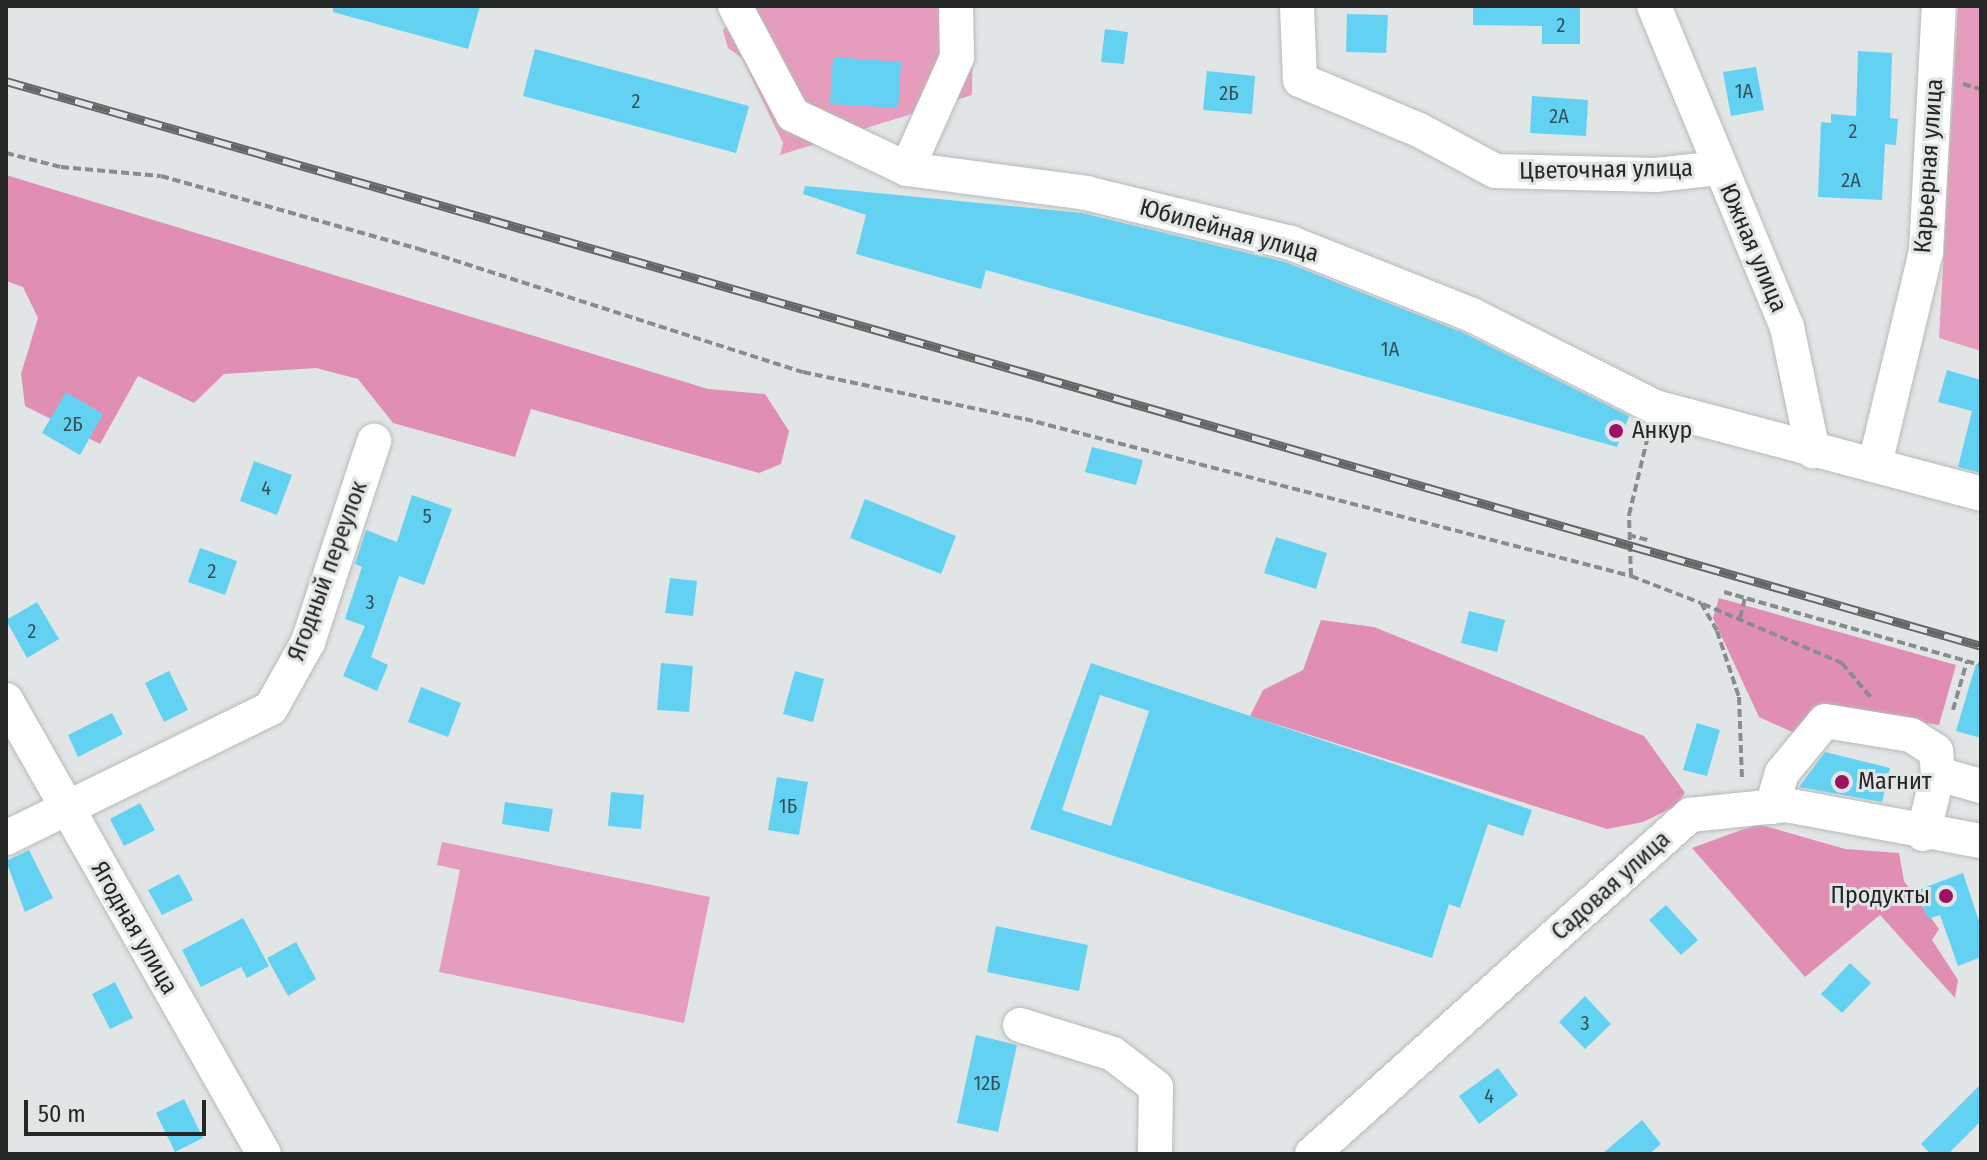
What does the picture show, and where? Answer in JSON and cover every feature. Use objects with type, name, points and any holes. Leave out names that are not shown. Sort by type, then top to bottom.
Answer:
[{"type":"street","name":"Юбилейная улица","points":[[735,6],[793,115],[907,169],[1086,193],[1291,243],[1472,315],[1655,407],[1981,494]]},
{"type":"street","points":[[907,169],[957,57],[956,6]]},
{"type":"street","name":"Цветочная улица","points":[[1297,6],[1300,80],[1419,130],[1495,171],[1656,175],[1718,168]]},
{"type":"street","name":"Южная улица","points":[[1654,6],[1718,168],[1787,327],[1813,451]]},
{"type":"street","name":"Карьерная улица","points":[[1875,464],[1926,252],[1939,6]]},
{"type":"street","name":"Ягодный переулок","points":[[6,838],[65,806],[271,708],[308,642],[374,441]]},
{"type":"street","name":"Ягодная улица","points":[[6,700],[264,1154]]},
{"type":"street","points":[[1758,808],[1825,721],[1888,730],[1936,751],[1938,774],[1923,834]]},
{"type":"street","points":[[1938,774],[1981,786]]},
{"type":"street","name":"Садовая улица","points":[[1312,1154],[1690,815],[1758,808],[1981,841]]},
{"type":"street","points":[[1020,1025],[1113,1054],[1156,1087],[1155,1154]]},
{"type":"path","points":[[1961,84],[1981,89]]},
{"type":"path","points":[[6,153],[61,167],[161,176],[419,249],[803,372],[1025,419],[1631,576],[1740,618],[1842,663],[1864,684],[1888,730]]},
{"type":"path","points":[[1631,576],[1628,535],[1655,407]]},
{"type":"path","points":[[1628,535],[1648,540]]},
{"type":"path","points":[[1724,592],[1981,665]]},
{"type":"path","points":[[1740,618],[1745,598]]},
{"type":"path","points":[[1701,603],[1739,697],[1758,808]]},
{"type":"path","points":[[1953,710],[1967,661]]},
{"type":"shaded area","points":[[724,6],[973,6],[972,95],[780,155],[783,143],[742,58],[728,48],[723,30],[731,22]]},
{"type":"shaded area","points":[[1958,6],[1981,6],[1981,351],[1939,338]]},
{"type":"shaded area","points":[[6,175],[708,389],[765,394],[789,431],[781,464],[759,473],[531,409],[515,457],[393,423],[358,379],[316,368],[224,374],[194,403],[138,376],[100,444],[25,406],[21,374],[38,318],[23,287],[6,281]]},
{"type":"shaded area","points":[[1719,598],[1956,665],[1939,725],[1850,711],[1801,736],[1759,717],[1713,618]]},
{"type":"shaded area","points":[[1321,620],[1374,627],[1644,736],[1685,793],[1676,806],[1643,822],[1607,829],[1250,716],[1263,690],[1303,670]]},
{"type":"shaded area","points":[[1758,824],[1845,849],[1899,853],[1904,881],[1939,929],[1932,940],[1958,980],[1955,998],[1880,915],[1805,977],[1692,848]]},
{"type":"shaded area","points":[[442,842],[710,897],[684,1023],[439,972],[460,870],[437,865]]},
{"type":"building","points":[[333,6],[480,6],[468,49],[333,12]]},
{"type":"building","points":[[1473,6],[1580,6],[1580,44],[1542,44],[1542,26],[1473,25]]},
{"type":"building","points":[[1347,14],[1388,15],[1386,53],[1346,52]]},
{"type":"building","points":[[1105,29],[1128,32],[1124,64],[1101,62]]},
{"type":"building","points":[[535,49],[749,106],[736,153],[523,96]]},
{"type":"building","points":[[1858,51],[1892,53],[1890,118],[1898,119],[1896,145],[1885,144],[1882,200],[1818,197],[1821,122],[1831,123],[1831,114],[1856,116]]},
{"type":"building","points":[[833,57],[901,62],[898,108],[830,104]]},
{"type":"building","points":[[1756,67],[1764,110],[1731,116],[1723,72]]},
{"type":"building","points":[[1207,71],[1255,76],[1252,114],[1203,110]]},
{"type":"building","points":[[1532,96],[1588,100],[1586,136],[1530,133]]},
{"type":"building","points":[[805,186],[1082,213],[1285,262],[1464,333],[1629,416],[1617,447],[986,270],[981,289],[856,254],[866,215],[803,194]]},
{"type":"building","points":[[1947,370],[1981,380],[1981,473],[1958,467],[1972,411],[1938,402]]},
{"type":"building","points":[[66,392],[103,414],[80,455],[42,433]]},
{"type":"building","points":[[1092,447],[1143,460],[1136,485],[1085,472]]},
{"type":"building","points":[[254,461],[292,475],[277,515],[240,501]]},
{"type":"building","points":[[412,495],[452,509],[424,585],[399,576],[371,657],[388,665],[377,691],[343,676],[365,626],[345,619],[362,567],[355,564],[366,530],[397,542]]},
{"type":"building","points":[[865,499],[956,536],[941,574],[850,538]]},
{"type":"building","points":[[1276,537],[1327,553],[1316,589],[1264,573]]},
{"type":"building","points":[[200,548],[237,561],[225,595],[188,582]]},
{"type":"building","points":[[670,578],[697,581],[693,616],[665,613]]},
{"type":"building","points":[[37,602],[59,639],[27,658],[6,620]]},
{"type":"building","points":[[1469,611],[1505,620],[1497,652],[1461,643]]},
{"type":"building","points":[[661,663],[693,666],[689,712],[657,710]]},
{"type":"building","points":[[1091,663],[1532,810],[1523,836],[1488,824],[1460,908],[1449,904],[1432,958],[1030,829]],"holes":[[[1100,695],[1149,711],[1111,826],[1062,810]]]},
{"type":"building","points":[[1976,664],[1981,665],[1981,738],[1956,731]]},
{"type":"building","points":[[169,671],[188,710],[164,722],[145,683]]},
{"type":"building","points":[[795,671],[824,679],[813,722],[783,714]]},
{"type":"building","points":[[421,687],[461,703],[448,737],[408,722]]},
{"type":"building","points":[[112,713],[123,734],[78,757],[68,735]]},
{"type":"building","points":[[1697,723],[1720,730],[1707,776],[1683,770]]},
{"type":"building","name":"Магнит","points":[[1825,752],[1890,768],[1882,802],[1799,787]]},
{"type":"building","points":[[777,777],[808,782],[799,835],[768,830]]},
{"type":"building","points":[[611,792],[644,795],[641,829],[608,826]]},
{"type":"building","points":[[505,802],[553,809],[549,832],[502,824]]},
{"type":"building","points":[[140,803],[155,830],[124,846],[110,819]]},
{"type":"building","points":[[29,850],[53,898],[25,912],[6,861]]},
{"type":"building","points":[[1963,873],[1981,927],[1981,957],[1958,966],[1940,915],[1928,919],[1918,890]]},
{"type":"building","points":[[179,874],[193,900],[162,915],[148,890]]},
{"type":"building","points":[[1666,905],[1698,940],[1681,955],[1649,920]]},
{"type":"building","points":[[243,918],[269,966],[247,978],[241,967],[201,987],[182,950]]},
{"type":"building","points":[[996,926],[1088,945],[1079,991],[987,972]]},
{"type":"building","points":[[296,942],[316,979],[288,996],[267,958]]},
{"type":"building","points":[[1850,963],[1871,983],[1842,1013],[1821,994]]},
{"type":"building","points":[[115,982],[133,1018],[110,1029],[92,994]]},
{"type":"building","points":[[1585,996],[1611,1024],[1585,1049],[1559,1022]]},
{"type":"building","points":[[976,1035],[1017,1045],[998,1132],[957,1123]]},
{"type":"building","points":[[1498,1068],[1518,1095],[1479,1124],[1459,1096]]},
{"type":"building","points":[[1981,1084],[1981,1121],[1948,1154],[1931,1154],[1921,1144]]},
{"type":"building","points":[[184,1099],[203,1138],[175,1152],[156,1113]]},
{"type":"building","points":[[1642,1120],[1661,1144],[1649,1154],[1602,1154]]},
{"type":"railway","points":[[6,81],[1981,646]]},
{"type":"place","name":"Анкур","points":[[1616,431]]},
{"type":"place","name":"Магнит","points":[[1842,782]]},
{"type":"place","name":"Продукты","points":[[1946,896]]}]
